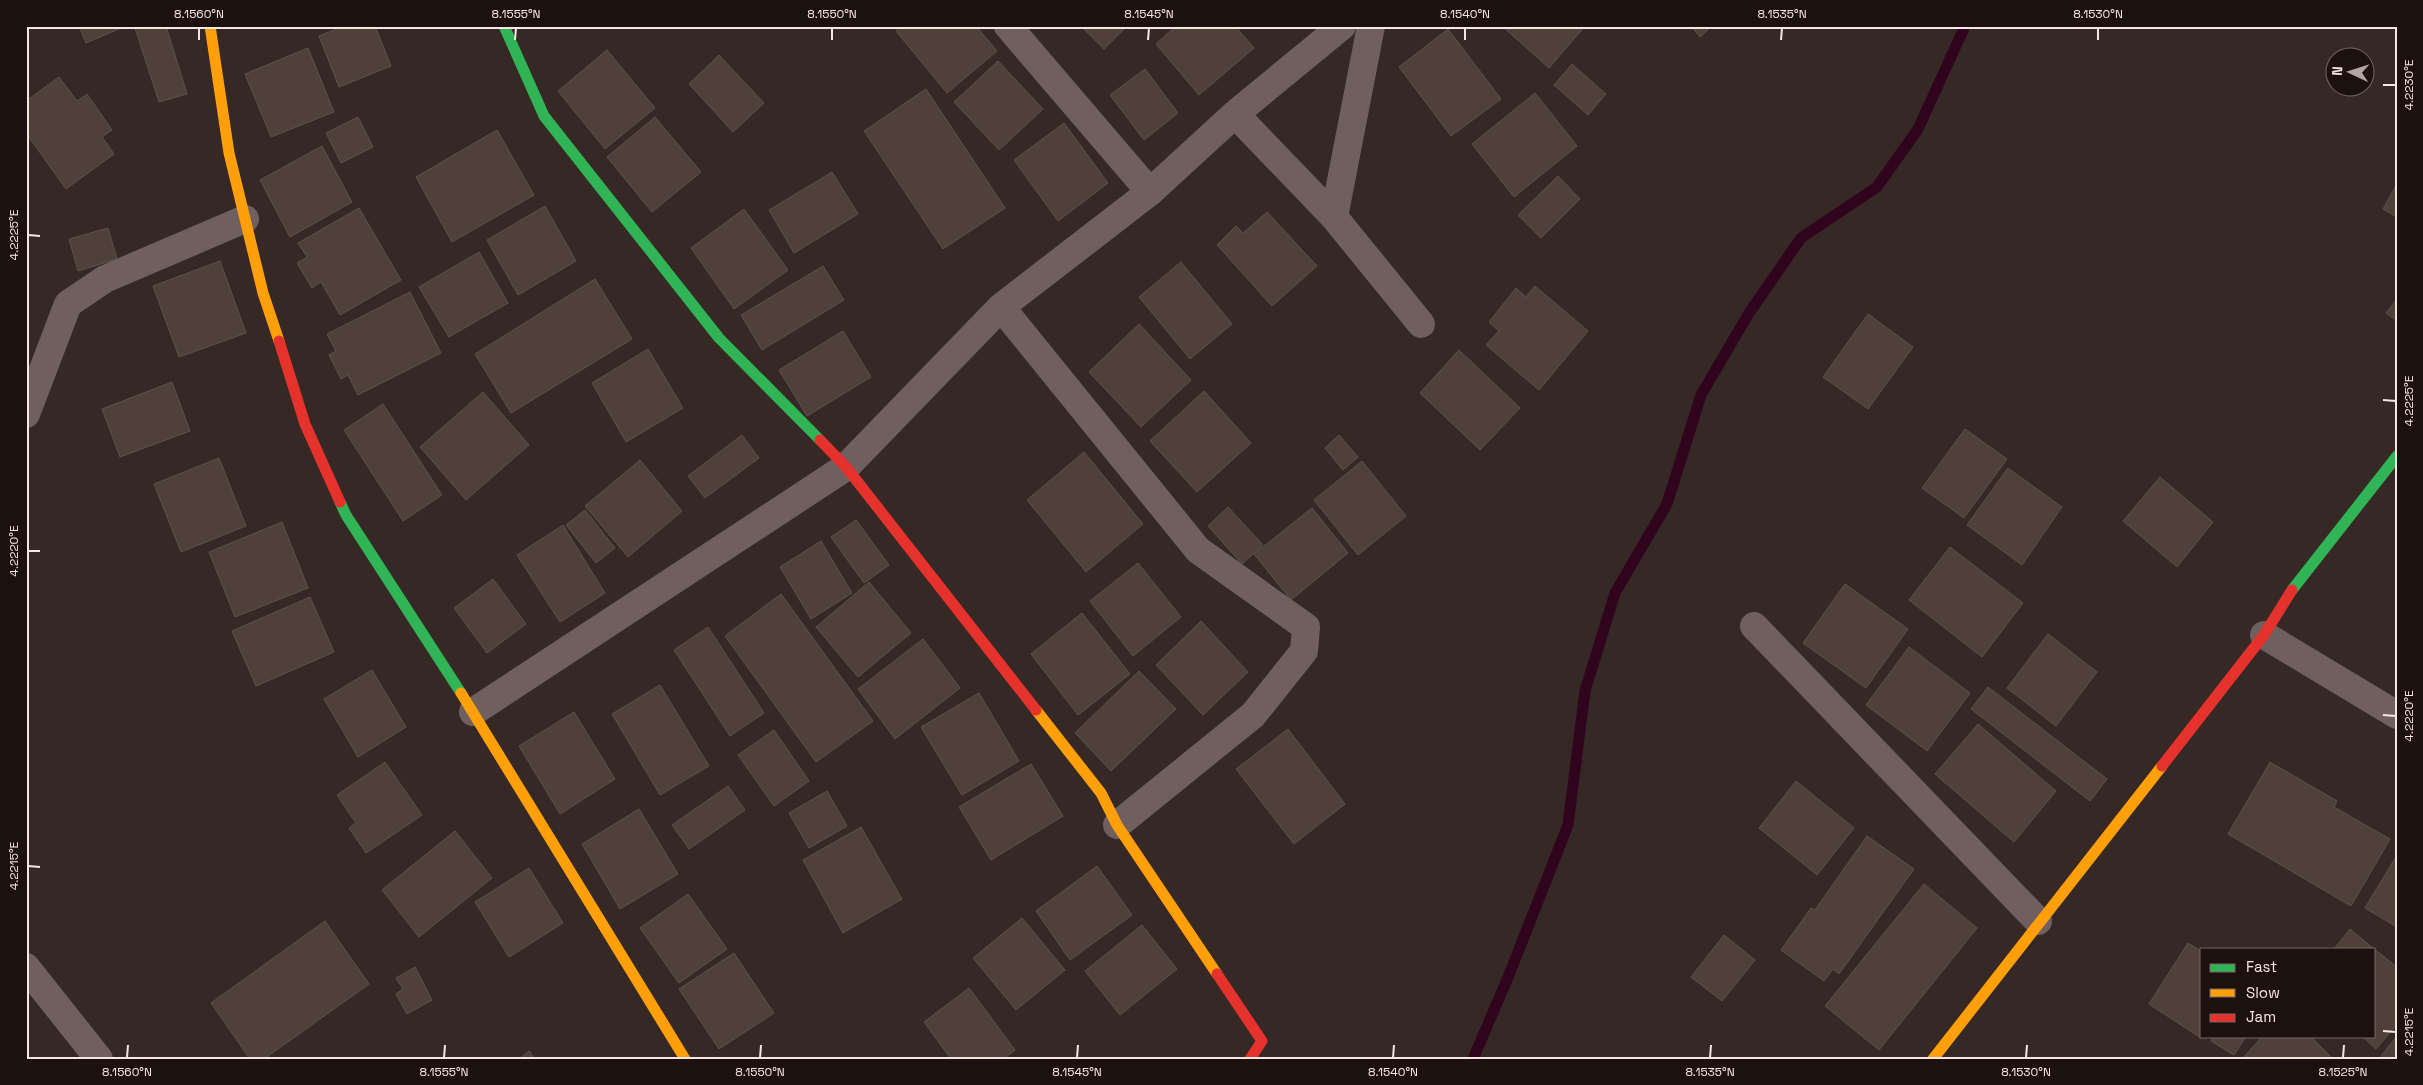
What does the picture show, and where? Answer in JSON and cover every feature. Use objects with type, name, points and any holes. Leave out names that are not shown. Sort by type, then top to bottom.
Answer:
[{"type":"street","points":[[210,26],[229,153],[263,293],[305,424],[346,516],[473,712],[685,1059]]},
{"type":"street","points":[[504,26],[544,116],[550,124],[719,338],[846,467],[1101,793],[1116,825],[1262,1041],[1250,1059]]},
{"type":"street","points":[[1008,26],[1150,192]]},
{"type":"street","points":[[473,712],[846,467],[1001,307],[1150,192],[1235,114],[1342,26]]},
{"type":"street","points":[[1334,217],[1371,26]]},
{"type":"street","points":[[1235,114],[1334,217],[1421,324]]},
{"type":"street","points":[[26,414],[68,304],[105,279],[245,219]]},
{"type":"street","points":[[1001,307],[1198,550],[1306,627],[1304,651],[1253,715],[1116,825]]},
{"type":"street","points":[[1933,1059],[2038,921],[2264,635],[2292,590],[2397,456]]},
{"type":"street","points":[[1754,626],[2038,921]]},
{"type":"street","points":[[2264,635],[2397,715]]},
{"type":"street","points":[[26,967],[99,1059]]},
{"type":"building","points":[[79,26],[126,26],[86,43]]},
{"type":"building","points":[[139,26],[166,26],[187,94],[159,102],[135,28]]},
{"type":"building","points":[[344,26],[375,26],[391,66],[339,87],[319,36]]},
{"type":"building","points":[[902,26],[976,26],[997,51],[947,93],[896,31]]},
{"type":"building","points":[[1081,26],[1127,26],[1104,49]]},
{"type":"building","points":[[1176,26],[1235,26],[1254,48],[1199,95],[1156,44]]},
{"type":"building","points":[[1502,26],[1585,26],[1549,68]]},
{"type":"building","points":[[1691,26],[1712,26],[1700,37]]},
{"type":"building","points":[[1448,29],[1501,99],[1451,136],[1399,67]]},
{"type":"building","points":[[308,48],[334,112],[271,137],[245,74]]},
{"type":"building","points":[[607,50],[655,108],[605,149],[558,91]]},
{"type":"building","points":[[719,55],[764,103],[733,132],[689,84]]},
{"type":"building","points":[[998,61],[1043,109],[999,150],[954,102]]},
{"type":"building","points":[[1572,64],[1606,94],[1588,115],[1554,85]]},
{"type":"building","points":[[1145,69],[1178,113],[1144,140],[1110,95]]},
{"type":"building","points":[[59,77],[77,101],[87,94],[112,130],[102,137],[114,154],[66,189],[26,133],[26,101]]},
{"type":"building","points":[[926,89],[1005,208],[943,249],[864,131]]},
{"type":"building","points":[[1535,93],[1577,146],[1514,197],[1472,144]]},
{"type":"building","points":[[358,117],[373,147],[341,163],[326,133]]},
{"type":"building","points":[[655,117],[701,172],[652,212],[607,157]]},
{"type":"building","points":[[1064,123],[1108,183],[1058,221],[1014,160]]},
{"type":"building","points":[[497,130],[534,195],[452,242],[416,177]]},
{"type":"building","points":[[322,146],[352,202],[290,237],[260,180]]},
{"type":"building","points":[[832,172],[858,214],[794,253],[769,210]]},
{"type":"building","points":[[1558,176],[1580,199],[1541,238],[1518,215]]},
{"type":"building","points":[[2397,184],[2397,217],[2383,209]]},
{"type":"building","points":[[545,206],[576,261],[518,295],[487,240]]},
{"type":"building","points":[[359,208],[401,280],[340,315],[321,282],[312,288],[297,263],[307,257],[298,243]]},
{"type":"building","points":[[744,209],[788,270],[734,309],[691,248]]},
{"type":"building","points":[[1267,212],[1317,266],[1272,306],[1217,245],[1236,226],[1243,233]]},
{"type":"building","points":[[108,228],[117,259],[78,271],[69,239]]},
{"type":"building","points":[[479,252],[508,303],[449,337],[419,287]]},
{"type":"building","points":[[220,261],[246,333],[179,357],[153,286]]},
{"type":"building","points":[[1181,262],[1232,324],[1190,359],[1139,297]]},
{"type":"building","points":[[823,266],[844,300],[762,350],[741,315]]},
{"type":"building","points":[[595,279],[632,339],[511,413],[475,354]]},
{"type":"building","points":[[1535,286],[1588,331],[1539,390],[1486,345],[1499,331],[1489,322],[1516,288],[1526,297]]},
{"type":"building","points":[[410,292],[441,353],[358,395],[348,375],[341,379],[329,355],[336,351],[327,334]]},
{"type":"building","points":[[2397,299],[2397,321],[2386,313]]},
{"type":"building","points":[[1868,314],[1913,347],[1868,409],[1823,377]]},
{"type":"building","points":[[1139,324],[1191,380],[1141,427],[1089,372]]},
{"type":"building","points":[[843,331],[871,377],[807,416],[779,370]]},
{"type":"building","points":[[648,349],[683,408],[626,442],[592,383]]},
{"type":"building","points":[[1459,350],[1520,408],[1480,450],[1420,393]]},
{"type":"building","points":[[172,382],[190,431],[120,457],[102,409]]},
{"type":"building","points":[[1204,391],[1251,443],[1197,492],[1150,441]]},
{"type":"building","points":[[483,392],[529,445],[466,500],[420,447]]},
{"type":"building","points":[[383,404],[442,495],[403,521],[344,430]]},
{"type":"building","points":[[1965,429],[2007,459],[1964,518],[1922,488]]},
{"type":"building","points":[[742,435],[759,458],[705,498],[688,476]]},
{"type":"building","points":[[1339,435],[1358,457],[1343,470],[1325,448]]},
{"type":"building","points":[[1084,452],[1143,524],[1086,572],[1027,500]]},
{"type":"building","points":[[219,458],[246,526],[181,552],[154,484]]},
{"type":"building","points":[[640,460],[682,511],[628,557],[585,506]]},
{"type":"building","points":[[1362,461],[1406,516],[1358,555],[1314,500]]},
{"type":"building","points":[[2008,468],[2062,507],[2022,565],[1967,525]]},
{"type":"building","points":[[2160,477],[2213,522],[2177,567],[2123,521]]},
{"type":"building","points":[[1228,507],[1263,545],[1242,564],[1208,526]]},
{"type":"building","points":[[1312,508],[1348,553],[1291,600],[1254,554]]},
{"type":"building","points":[[585,510],[615,548],[596,563],[566,525]]},
{"type":"building","points":[[856,520],[889,565],[864,583],[831,537]]},
{"type":"building","points":[[282,522],[308,588],[235,617],[209,552]]},
{"type":"building","points":[[563,525],[605,593],[560,622],[517,555]]},
{"type":"building","points":[[821,541],[852,593],[811,619],[780,567]]},
{"type":"building","points":[[1950,547],[2023,603],[1982,657],[1909,600]]},
{"type":"building","points":[[1138,563],[1181,617],[1133,656],[1090,601]]},
{"type":"building","points":[[493,579],[526,624],[487,653],[454,608]]},
{"type":"building","points":[[869,582],[911,633],[858,677],[816,627]]},
{"type":"building","points":[[1845,584],[1908,629],[1866,688],[1803,643]]},
{"type":"building","points":[[781,594],[873,721],[816,762],[725,636]]},
{"type":"building","points":[[310,597],[334,652],[256,686],[232,631]]},
{"type":"building","points":[[1082,613],[1130,674],[1078,715],[1031,654]]},
{"type":"building","points":[[1201,621],[1248,672],[1203,715],[1156,665]]},
{"type":"building","points":[[708,627],[764,713],[730,736],[674,650]]},
{"type":"building","points":[[2048,634],[2097,672],[2056,726],[2007,688]]},
{"type":"building","points":[[923,639],[960,688],[895,739],[858,689]]},
{"type":"building","points":[[1909,647],[1970,693],[1927,751],[1866,705]]},
{"type":"building","points":[[372,670],[406,727],[358,757],[324,699]]},
{"type":"building","points":[[1139,671],[1176,709],[1111,771],[1075,733]]},
{"type":"building","points":[[660,685],[709,766],[660,795],[612,714]]},
{"type":"building","points":[[1988,687],[2107,779],[2090,801],[1971,709]]},
{"type":"building","points":[[979,693],[1019,761],[962,795],[921,727]]},
{"type":"building","points":[[574,712],[615,779],[560,814],[519,746]]},
{"type":"building","points":[[1978,724],[2056,791],[2014,842],[1935,774]]},
{"type":"building","points":[[1288,729],[1345,804],[1294,844],[1236,769]]},
{"type":"building","points":[[774,730],[809,781],[774,806],[738,755]]},
{"type":"building","points":[[385,762],[422,815],[366,853],[349,828],[356,823],[337,795]]},
{"type":"building","points":[[2270,762],[2337,801],[2334,807],[2390,839],[2351,906],[2228,834]]},
{"type":"building","points":[[1031,764],[1063,816],[991,860],[959,807]]},
{"type":"building","points":[[1796,781],[1854,828],[1817,875],[1759,828]]},
{"type":"building","points":[[728,786],[745,810],[689,849],[672,825]]},
{"type":"building","points":[[827,791],[847,826],[809,848],[789,813]]},
{"type":"building","points":[[639,809],[678,874],[620,909],[582,844]]},
{"type":"building","points":[[861,827],[902,899],[843,933],[803,860]]},
{"type":"building","points":[[455,831],[492,878],[419,937],[382,890]]},
{"type":"building","points":[[1867,836],[1914,869],[1839,974],[1833,969],[1824,981],[1781,950],[1811,908],[1815,910]]},
{"type":"building","points":[[2397,855],[2397,927],[2365,908]]},
{"type":"building","points":[[1097,866],[1132,915],[1070,960],[1036,911]]},
{"type":"building","points":[[529,868],[563,923],[509,957],[475,902]]},
{"type":"building","points":[[1924,884],[1977,928],[1879,1050],[1825,1006]]},
{"type":"building","points":[[688,894],[727,949],[679,983],[640,928]]},
{"type":"building","points":[[1022,918],[1065,970],[1016,1010],[973,958]]},
{"type":"building","points":[[325,921],[369,984],[264,1059],[250,1059],[211,1003]]},
{"type":"building","points":[[1142,925],[1177,969],[1120,1015],[1085,971]]},
{"type":"building","points":[[2350,929],[2373,948],[2335,948]]},
{"type":"building","points":[[1724,935],[1755,960],[1722,1001],[1691,977]]},
{"type":"building","points":[[2188,943],[2200,951],[2200,1037],[2149,1004]]},
{"type":"building","points":[[2376,951],[2397,967],[2397,1024],[2376,1049],[2364,1038],[2376,1038]]},
{"type":"building","points":[[734,953],[774,1013],[719,1049],[679,989]]},
{"type":"building","points":[[415,967],[432,1000],[407,1014],[396,994],[403,989],[396,978]]},
{"type":"building","points":[[969,988],[1015,1050],[1003,1059],[951,1059],[924,1022]]},
{"type":"building","points":[[2397,1036],[2397,1059],[2385,1059],[2381,1056]]},
{"type":"building","points":[[2213,1038],[2245,1038],[2234,1055],[2211,1041]]},
{"type":"building","points":[[2261,1038],[2312,1038],[2333,1059],[2242,1059]]},
{"type":"building","points":[[529,1051],[535,1059],[519,1059]]},
{"type":"waterway","points":[[1473,1059],[1509,975],[1568,825],[1585,691],[1615,593],[1667,504],[1701,395],[1749,313],[1801,238],[1877,187],[1918,129],[1965,26]]},
{"type":"traffic: fast","points":[[504,26],[544,116],[719,338],[820,440]]},
{"type":"traffic: fast","points":[[2292,590],[2397,456]]},
{"type":"traffic: fast","points":[[340,502],[346,515],[461,693]]},
{"type":"traffic: slow","points":[[210,26],[229,153],[263,293],[279,341]]},
{"type":"traffic: slow","points":[[461,693],[685,1059]]},
{"type":"traffic: slow","points":[[1036,710],[1101,793],[1117,825],[1217,974]]},
{"type":"traffic: slow","points":[[1933,1059],[2162,766]]},
{"type":"traffic: jam","points":[[279,341],[305,424],[340,502]]},
{"type":"traffic: jam","points":[[820,440],[846,467],[1036,710]]},
{"type":"traffic: jam","points":[[2162,766],[2264,635],[2292,590]]},
{"type":"traffic: jam","points":[[1217,974],[1262,1041],[1250,1059]]}]
